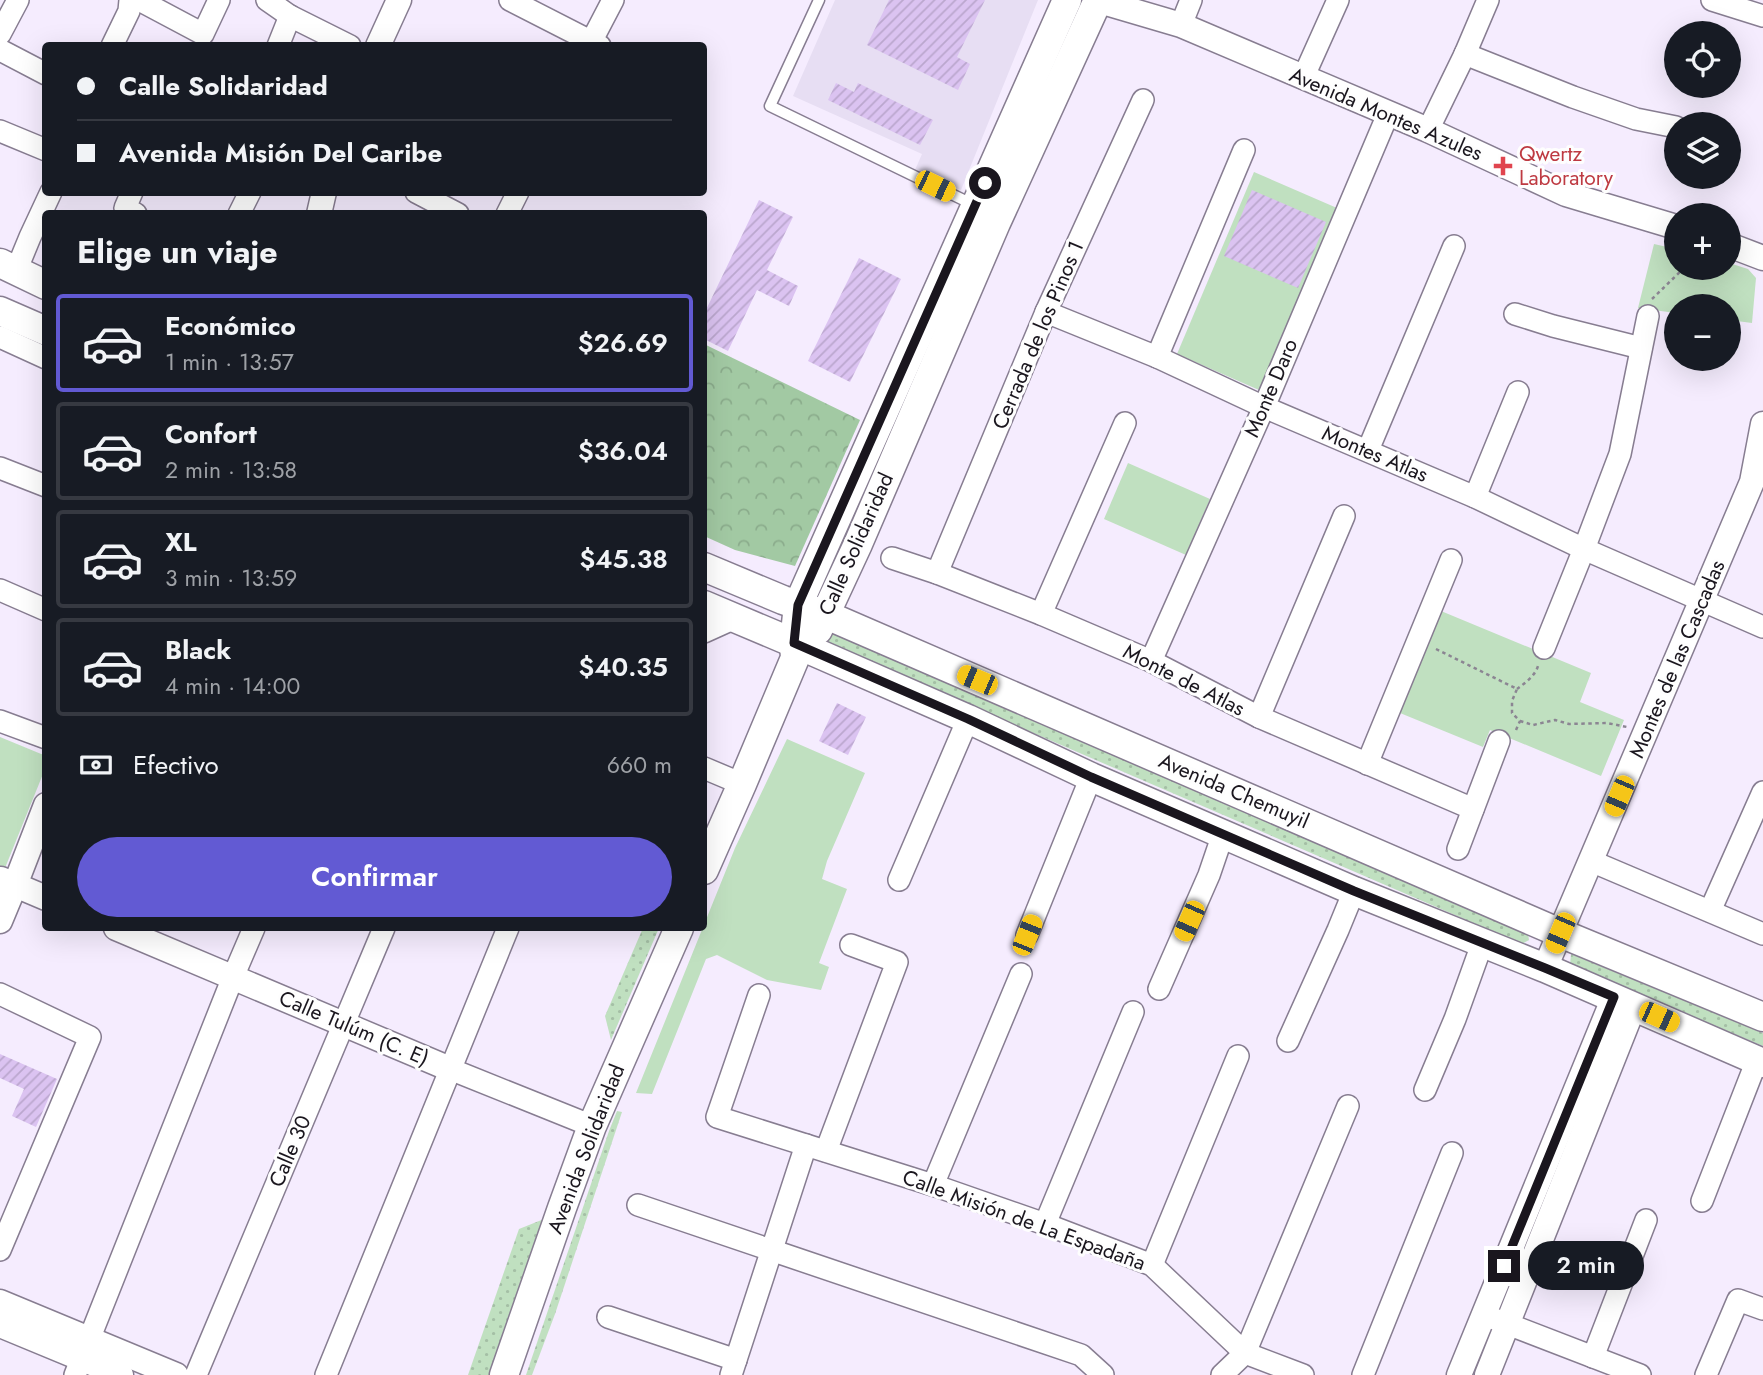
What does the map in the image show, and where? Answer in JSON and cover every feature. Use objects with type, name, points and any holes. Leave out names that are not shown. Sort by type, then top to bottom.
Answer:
[{"type":"main road","name":"Calle Solidaridad","points":[[799,650],[798,605],[1067,0]]},
{"type":"main road","name":"Calle Solidaridad","points":[[799,650],[824,614],[858,544],[996,223],[1097,0]]},
{"type":"main road","points":[[8,267],[42,283]]},
{"type":"main road","points":[[0,311],[42,329]]},
{"type":"main road","name":"Avenida Chemuyil","points":[[707,568],[824,614],[1560,933],[1763,1017]]},
{"type":"main road","name":"Avenida Chemuyil","points":[[707,606],[799,650],[968,719],[1091,777],[1354,891],[1545,968],[1760,1062]]},
{"type":"main road","points":[[707,863],[799,650]]},
{"type":"main road","name":"Avenida Solidaridad","points":[[504,1375],[592,1126],[678,931]]},
{"type":"street","points":[[0,34],[18,0]]},
{"type":"street","points":[[114,42],[129,11],[131,0]]},
{"type":"street","points":[[139,0],[203,34],[219,0]]},
{"type":"street","points":[[267,0],[290,16],[342,42]]},
{"type":"street","points":[[380,42],[399,0]]},
{"type":"street","points":[[510,0],[590,42]]},
{"type":"street","points":[[595,42],[613,0]]},
{"type":"street","name":"Avenida Montes Azules","points":[[1097,0],[1181,25],[1427,130],[1566,194],[1664,223]]},
{"type":"street","points":[[1181,25],[1191,0]]},
{"type":"street","points":[[1303,78],[1338,0]]},
{"type":"street","points":[[1427,130],[1465,54],[1488,0]]},
{"type":"street","points":[[1712,0],[1763,16]]},
{"type":"street","points":[[280,42],[290,16]]},
{"type":"street","points":[[0,50],[42,72]]},
{"type":"street","points":[[1465,54],[1573,97],[1636,119],[1664,125]]},
{"type":"street","name":"Cerrada de los Pinos 1","points":[[937,573],[1046,312],[1143,100]]},
{"type":"street","name":"Monte Daro","points":[[1152,661],[1264,407],[1388,114]]},
{"type":"street","points":[[0,131],[42,148]]},
{"type":"street","points":[[1157,356],[1244,150]]},
{"type":"street","points":[[128,210],[124,208],[130,196]]},
{"type":"street","points":[[424,196],[450,210]]},
{"type":"street","points":[[8,267],[30,237],[42,211]]},
{"type":"street","points":[[1368,450],[1454,246]]},
{"type":"street","points":[[1741,249],[1763,258]]},
{"type":"street","name":"Montes Atlas","points":[[1046,312],[1157,356],[1264,407],[1475,497],[1584,549],[1763,627]]},
{"type":"street","points":[[1515,314],[1641,348]]},
{"type":"street","points":[[1544,648],[1620,454],[1648,316]]},
{"type":"street","points":[[0,337],[42,356]]},
{"type":"street","points":[[1475,497],[1517,392]]},
{"type":"street","points":[[1041,614],[1125,423]]},
{"type":"street","name":"Montes de las Cascadas","points":[[1545,968],[1752,482],[1763,424]]},
{"type":"street","points":[[0,468],[42,484]]},
{"type":"street","points":[[1259,717],[1345,516]]},
{"type":"street","name":"Monte de Atlas","points":[[892,558],[1041,614],[1152,661],[1259,717],[1473,809]]},
{"type":"street","points":[[1367,764],[1451,560]]},
{"type":"street","points":[[0,590],[42,608]]},
{"type":"street","points":[[707,631],[735,618]]},
{"type":"street","points":[[899,880],[968,719]]},
{"type":"street","points":[[0,721],[42,737]]},
{"type":"street","points":[[1458,849],[1499,741]]},
{"type":"street","points":[[707,769],[742,784]]},
{"type":"street","points":[[1027,935],[1091,777]]},
{"type":"street","points":[[1710,911],[1763,792]]},
{"type":"street","points":[[0,920],[8,882],[42,814]]},
{"type":"street","points":[[1159,989],[1209,875],[1223,834]]},
{"type":"street","points":[[1591,861],[1763,934]]},
{"type":"street","points":[[8,882],[42,896]]},
{"type":"street","points":[[1288,1041],[1354,891]]},
{"type":"street","name":"Calle Tulúm (C. E)","points":[[130,931],[343,1024],[592,1126]]},
{"type":"street","points":[[82,1358],[253,931]]},
{"type":"street","name":"Calle 30","points":[[196,1375],[383,931]]},
{"type":"street","points":[[326,1375],[507,931]]},
{"type":"street","points":[[1425,1090],[1455,1019],[1482,944]]},
{"type":"street","points":[[826,1151],[897,962],[851,945]]},
{"type":"street","points":[[933,1185],[1021,974]]},
{"type":"street","points":[[0,994],[90,1037],[0,1251]]},
{"type":"street","name":"Calle Misión de La Espadaña","points":[[759,995],[717,1116],[933,1185],[1152,1265],[1245,1353],[1303,1375]]},
{"type":"street","points":[[1459,1375],[1624,1002]]},
{"type":"street","points":[[1487,1375],[1624,1002]]},
{"type":"street","points":[[1045,1224],[1133,1012]]},
{"type":"street","points":[[1152,1265],[1238,1056]]},
{"type":"street","points":[[1702,1201],[1760,1062]]},
{"type":"street","points":[[1222,1375],[1245,1353],[1348,1106]]},
{"type":"street","points":[[608,1317],[734,1367],[806,1145]]},
{"type":"street","points":[[1363,1375],[1452,1153]]},
{"type":"street","points":[[638,1205],[1081,1356],[1103,1375]]},
{"type":"street","points":[[1593,1357],[1646,1220]]},
{"type":"street","points":[[1706,1375],[1738,1300],[1763,1309]]},
{"type":"street","points":[[0,1302],[82,1358],[176,1375]]},
{"type":"street","points":[[1484,1315],[1640,1375]]},
{"type":"street","points":[[0,1325],[121,1375]]},
{"type":"lane","points":[[819,0],[770,106],[975,205]]},
{"type":"path","points":[[1648,316],[1652,298],[1671,280]]},
{"type":"path","points":[[1420,636],[1440,652],[1517,689]]},
{"type":"path","points":[[1544,648],[1537,671],[1517,689],[1512,701],[1512,713],[1520,721],[1533,725],[1555,720],[1569,724],[1607,723],[1646,731]]},
{"type":"path","points":[[1499,741],[1515,731],[1520,721]]},
{"type":"shaded area","points":[[835,0],[1038,0],[961,190],[915,170],[922,154],[793,96]]},
{"type":"green space","points":[[1254,172],[1337,208],[1259,390],[1177,354]]},
{"type":"green space","points":[[1654,244],[1664,246],[1664,280],[1741,280],[1741,267],[1748,269],[1756,278],[1752,323],[1741,322],[1741,294],[1664,294],[1664,311],[1638,308]]},
{"type":"green space","points":[[707,345],[860,420],[795,566],[735,550],[707,537]]},
{"type":"green space","points":[[1128,463],[1210,499],[1186,555],[1104,519]]},
{"type":"green space","points":[[1441,611],[1591,673],[1580,702],[1624,720],[1601,776],[1490,730],[1483,747],[1400,713]]},
{"type":"green space","points":[[831,632],[1528,934],[1529,940],[1522,944],[827,644]]},
{"type":"green space","points":[[0,737],[42,754],[42,776],[5,868],[0,866]]},
{"type":"green space","points":[[787,739],[865,773],[827,861],[822,879],[847,889],[819,963],[829,967],[821,990],[767,980],[717,955],[706,959],[652,1094],[636,1093],[701,931],[707,931],[707,917],[735,848]]},
{"type":"green space","points":[[642,931],[658,931],[611,1040],[605,1016]]},
{"type":"green space","points":[[1571,954],[1763,1033],[1763,1046],[1576,968],[1570,965]]},
{"type":"green space","points":[[617,1111],[622,1112],[555,1314],[532,1375],[526,1375],[609,1131]]},
{"type":"green space","points":[[544,1219],[489,1375],[468,1375],[519,1229]]},
{"type":"building","points":[[889,0],[985,0],[957,57],[970,64],[958,90],[867,45]]},
{"type":"building","points":[[836,83],[854,92],[858,83],[933,120],[920,145],[828,100]]},
{"type":"building","points":[[1252,190],[1326,222],[1298,288],[1224,256]]},
{"type":"building","points":[[759,200],[793,217],[767,270],[798,286],[789,306],[757,290],[728,351],[707,340],[707,308]]},
{"type":"building","points":[[859,258],[901,279],[850,382],[808,361]]},
{"type":"building","points":[[837,703],[866,717],[848,755],[819,741]]},
{"type":"building","points":[[0,1054],[57,1079],[36,1127],[12,1116],[24,1089],[0,1078]]},
{"type":"place","name":"Qwertz Laboratory","points":[[1503,166]]},
{"type":"route","points":[[985,183],[798,605],[794,643],[968,719],[1091,777],[1354,891],[1614,997],[1504,1266]]}]
